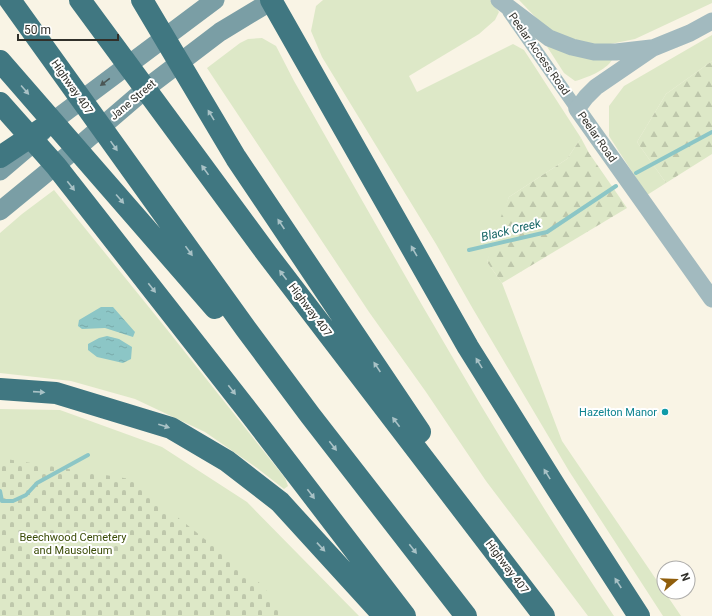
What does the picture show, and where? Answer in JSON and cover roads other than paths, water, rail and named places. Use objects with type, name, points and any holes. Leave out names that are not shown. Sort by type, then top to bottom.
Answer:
[{"type":"highway","name":"Highway 407","points":[[10,0],[180,239],[310,415],[466,616]]},
{"type":"highway","name":"Highway 407","points":[[80,0],[267,254],[544,616]]},
{"type":"highway","points":[[142,0],[236,158],[530,598]]},
{"type":"highway","points":[[272,0],[468,347],[639,616]]},
{"type":"highway","points":[[0,61],[136,219],[310,415]]},
{"type":"highway","points":[[0,103],[56,166],[100,221],[246,408],[405,616]]},
{"type":"highway","points":[[5,161],[48,125]]},
{"type":"highway","points":[[0,389],[56,393],[171,428],[227,461],[280,502],[384,616]]},
{"type":"main road","name":"Jane Street","points":[[0,211],[149,86],[220,32],[272,0]]},
{"type":"main road","points":[[48,125],[209,4]]},
{"type":"street","points":[[499,0],[549,38],[572,47],[594,52],[616,52],[653,48]]},
{"type":"street","name":"Peelar Access Road","points":[[499,0],[513,16],[577,109]]},
{"type":"street","name":"Peelar Road","points":[[712,21],[690,33],[653,48],[596,87],[577,109],[712,298]]},
{"type":"water","points":[[101,307],[113,307],[135,332],[133,337],[105,328],[82,329],[78,326],[79,320]]},
{"type":"water","points":[[107,336],[119,339],[132,347],[131,359],[123,363],[97,357],[88,350],[88,344],[99,338]]},
{"type":"waterway","name":"Black Creek","points":[[636,173],[712,132]]},
{"type":"waterway","name":"Black Creek","points":[[469,250],[547,232],[616,186]]},
{"type":"waterway","name":"Black Creek","points":[[0,491],[2,501],[13,501],[26,495],[37,483],[88,455]]},
{"type":"place","name":"Hazelton Manor","points":[[665,412]]},
{"type":"park label","name":"Beechwood Cemetery and Mausoleum","points":[[73,543]]}]
